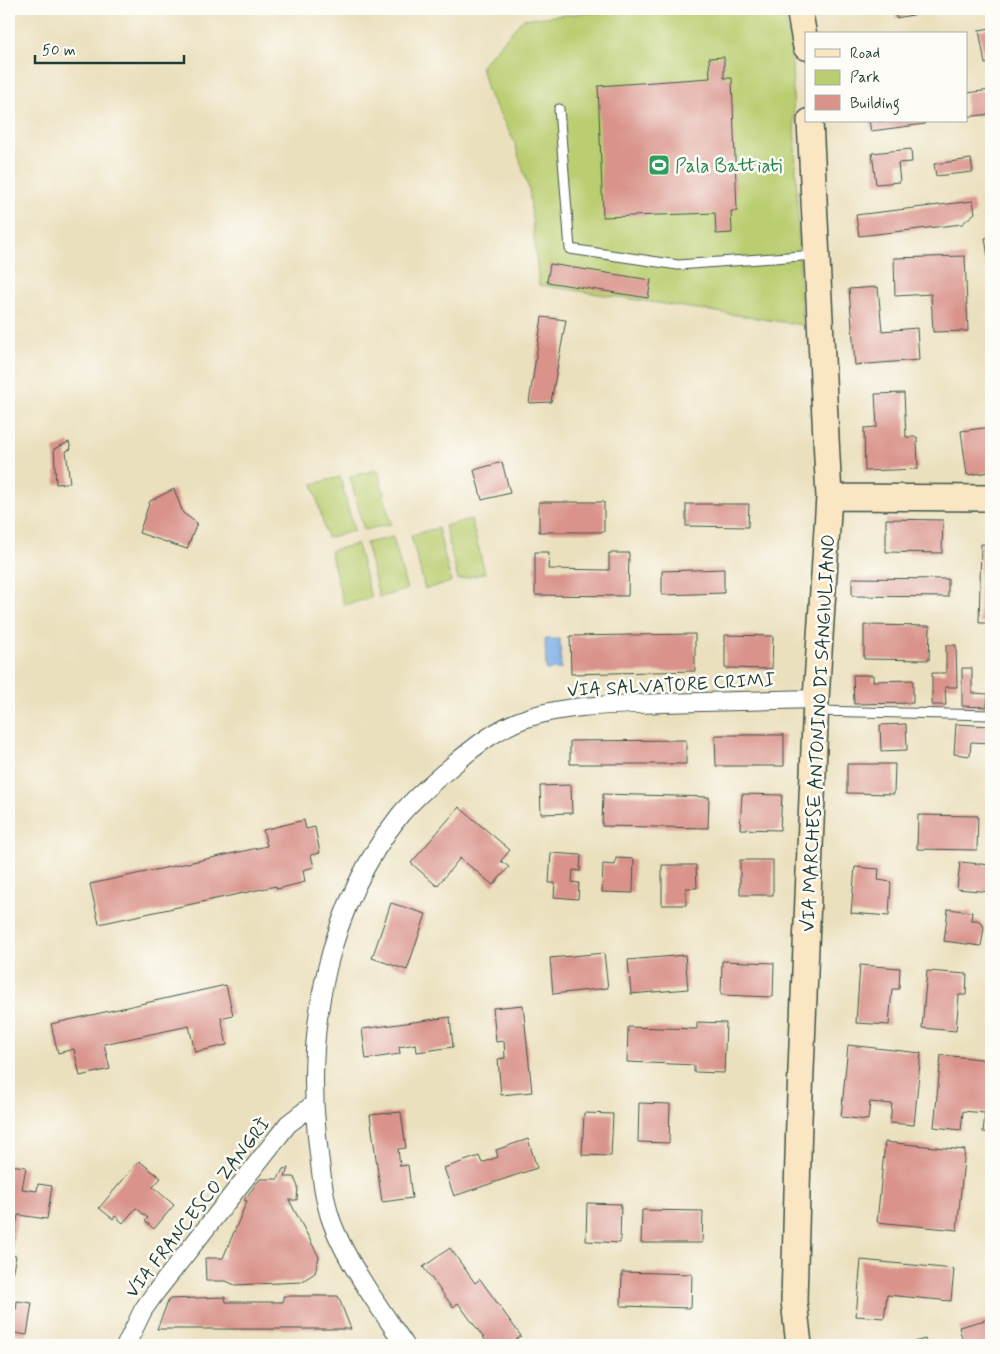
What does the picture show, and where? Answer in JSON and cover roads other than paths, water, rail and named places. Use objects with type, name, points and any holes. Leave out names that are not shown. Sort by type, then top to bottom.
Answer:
[{"type":"main road","points":[[799,9],[805,42]]},
{"type":"main road","name":"VIA MARCHESE ANTONINO DI SANGIULIANO","points":[[799,1345],[794,1301],[799,1120],[816,705],[829,496],[810,122]]},
{"type":"main road","points":[[829,496],[991,498]]},
{"type":"street","name":"VIA SALVATORE CRIMI","points":[[405,1345],[376,1302],[345,1250],[330,1217],[324,1190],[314,1104],[315,1049],[319,1005],[334,938],[371,859],[400,816],[427,787],[492,734],[529,717],[566,709],[608,705],[816,705]]},
{"type":"street","name":"VIA FRANCESCO ZANGRÌ","points":[[126,1345],[143,1310],[155,1293],[288,1124],[314,1104]]},
{"type":"lane","points":[[559,109],[570,249],[678,265],[816,255]]},
{"type":"lane","points":[[816,705],[991,715]]},
{"type":"water","points":[[545,639],[560,639],[561,669],[546,670]]},
{"type":"place","name":"Pala Battiati","points":[[659,165]]}]
